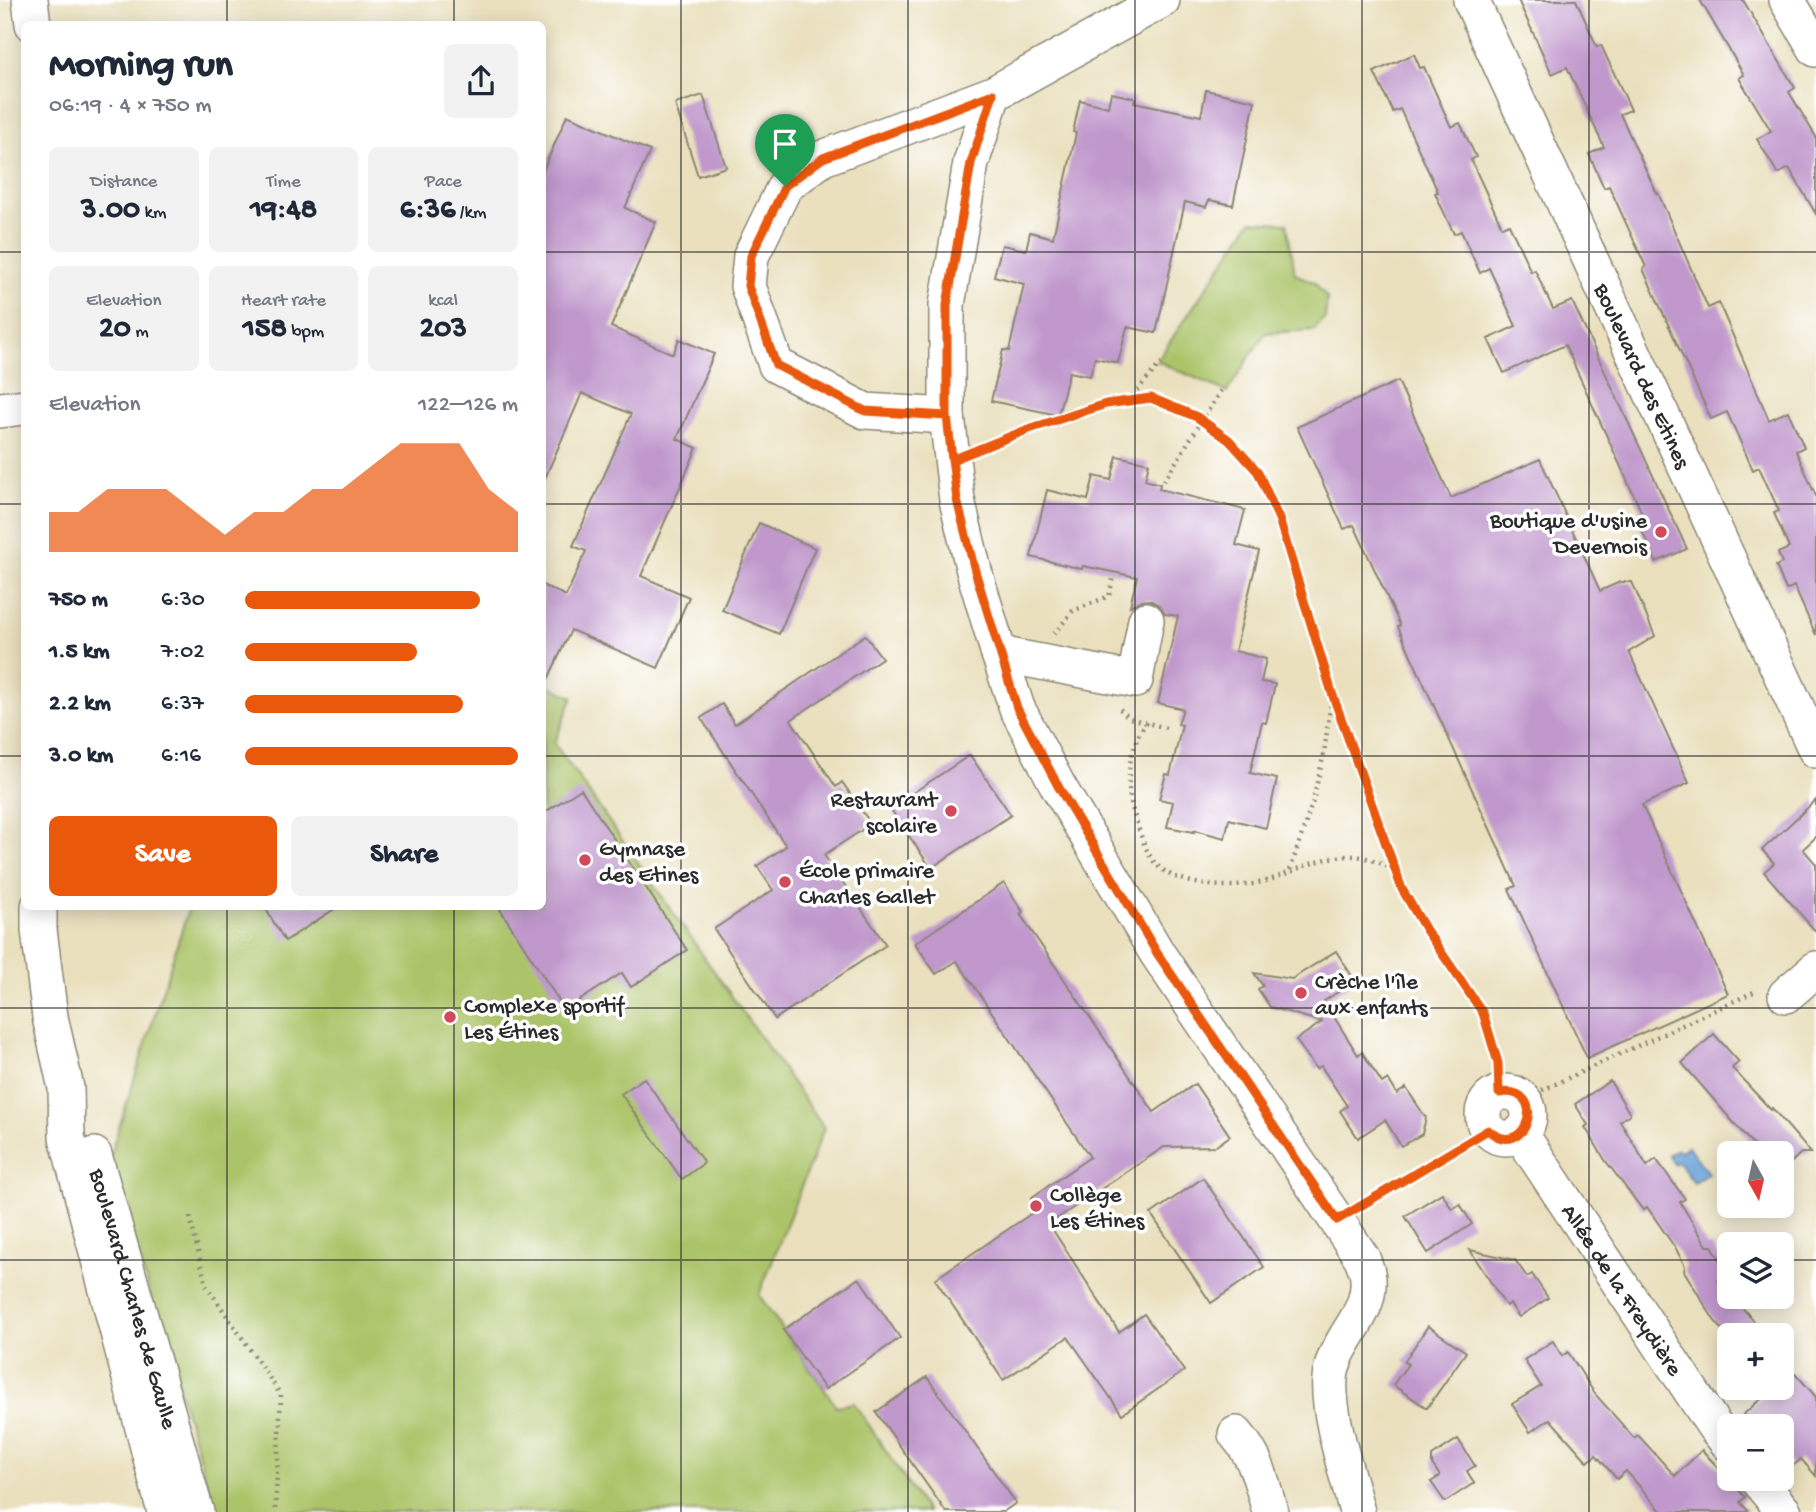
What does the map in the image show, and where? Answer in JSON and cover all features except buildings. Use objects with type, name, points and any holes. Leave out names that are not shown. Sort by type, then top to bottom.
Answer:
[{"type":"street","points":[[30,0],[33,21]]},
{"type":"street","points":[[947,416],[865,411],[776,365],[748,286],[751,256],[785,186],[823,158],[993,94],[1162,0]]},
{"type":"street","name":"Boulevard des Etines","points":[[1471,0],[1816,750]]},
{"type":"street","points":[[1787,0],[1816,49]]},
{"type":"street","points":[[993,94],[971,163],[947,305],[947,416],[957,500],[975,571],[1016,657],[1017,708],[1058,786],[1150,941],[1362,1258],[1368,1280],[1361,1314],[1335,1354],[1330,1378],[1330,1400],[1357,1512]]},
{"type":"street","points":[[0,410],[21,407]]},
{"type":"street","points":[[1016,657],[1135,680],[1146,620]]},
{"type":"street","name":"Boulevard Charles de Gaulle","points":[[39,910],[50,1017],[66,1088],[67,1137],[165,1512]]},
{"type":"street","points":[[1786,995],[1816,969]]},
{"type":"street","name":"Boulevard Charles de Gaulle","points":[[66,1088],[87,1126],[196,1512]]},
{"type":"street","points":[[1504,1132],[1528,1121],[1527,1105],[1511,1096]]},
{"type":"street","name":"Allée de la Freydière","points":[[1504,1132],[1717,1429]]},
{"type":"street","points":[[1236,1434],[1250,1450],[1270,1512]]},
{"type":"street","points":[[1767,1491],[1784,1512]]},
{"type":"path","points":[[1128,401],[1161,363]]},
{"type":"path","points":[[1164,481],[1221,390]]},
{"type":"path","points":[[952,460],[1029,429],[1106,404],[1151,398],[1202,421],[1229,440],[1258,472],[1279,519],[1332,693],[1402,889],[1426,930],[1483,1013],[1511,1096],[1762,989],[1786,995]]},
{"type":"path","points":[[1016,657],[1073,611],[1109,596],[1113,579]]},
{"type":"path","points":[[1290,870],[1313,801],[1324,753],[1332,693]]},
{"type":"path","points":[[1147,722],[1137,734],[1128,794],[1154,863],[1174,876],[1202,885],[1228,886],[1262,882],[1325,858],[1352,855],[1376,860],[1395,870]]},
{"type":"path","points":[[1337,1220],[1504,1132]]},
{"type":"path","points":[[190,1217],[206,1285],[281,1395],[275,1512]]},
{"type":"green space","points":[[1251,221],[1287,223],[1295,274],[1314,282],[1327,298],[1325,318],[1314,330],[1265,333],[1227,392],[1157,361]]},
{"type":"green space","name":"Complexe sportif Les Étines","points":[[546,684],[573,697],[554,743],[824,1128],[759,1295],[836,1406],[854,1403],[927,1512],[216,1512],[109,1159],[188,910],[546,910]]},
{"type":"water","points":[[1688,1146],[1708,1173],[1694,1183],[1678,1162],[1674,1164],[1668,1155],[1677,1149],[1680,1152]]},
{"type":"place","name":"Boutique d'usine Devernois","points":[[1661,532]]},
{"type":"place","name":"Restaurant scolaire","points":[[951,811]]},
{"type":"place","name":"Gymnase des Etines","points":[[585,860]]},
{"type":"place","name":"École primaire Charles Gallet","points":[[785,882]]},
{"type":"place","name":"Crèche l'île aux enfants","points":[[1301,993]]},
{"type":"place","name":"Complexe sportif Les Étines","points":[[450,1017]]},
{"type":"place","name":"Collège Les Étines","points":[[1036,1206]]},
{"type":"route","points":[[785,186],[751,256],[748,286],[776,365],[865,411],[947,416],[957,500],[975,571],[1017,708],[1058,786],[1157,953],[1337,1220],[1488,1130],[1500,1138],[1514,1137],[1520,1133],[1528,1121],[1527,1105],[1512,1092],[1499,1093],[1498,1063],[1483,1013],[1426,930],[1402,889],[1332,693],[1279,519],[1258,472],[1229,440],[1197,417],[1151,398],[1106,404],[1029,429],[952,460],[947,416],[947,305],[971,163],[993,94],[823,158],[785,186]]}]
